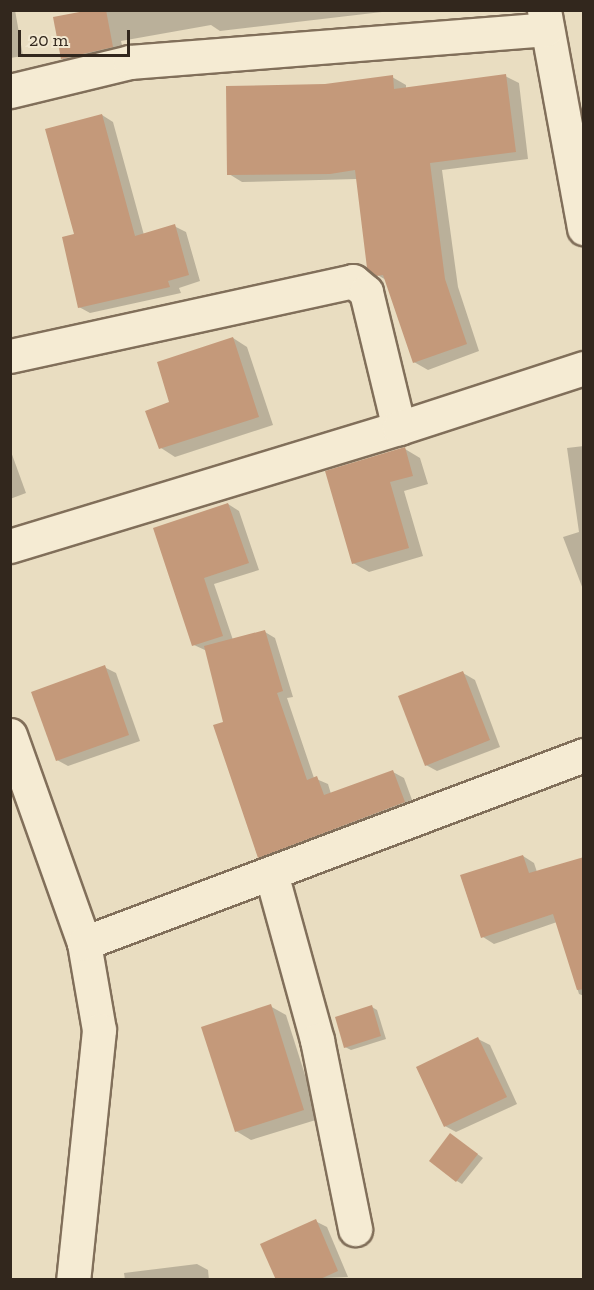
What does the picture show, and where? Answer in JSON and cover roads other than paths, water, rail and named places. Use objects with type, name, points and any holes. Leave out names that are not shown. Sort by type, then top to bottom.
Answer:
[{"type":"street","points":[[10,91],[130,62],[546,20],[584,228]]},
{"type":"street","points":[[10,356],[353,281],[366,292],[399,428]]},
{"type":"street","points":[[10,546],[399,428],[584,368]]},
{"type":"street","points":[[10,735],[84,943],[99,1030],[73,1280]]},
{"type":"street","points":[[84,943],[584,755]]},
{"type":"street","points":[[272,873],[317,1040],[355,1229]]}]
